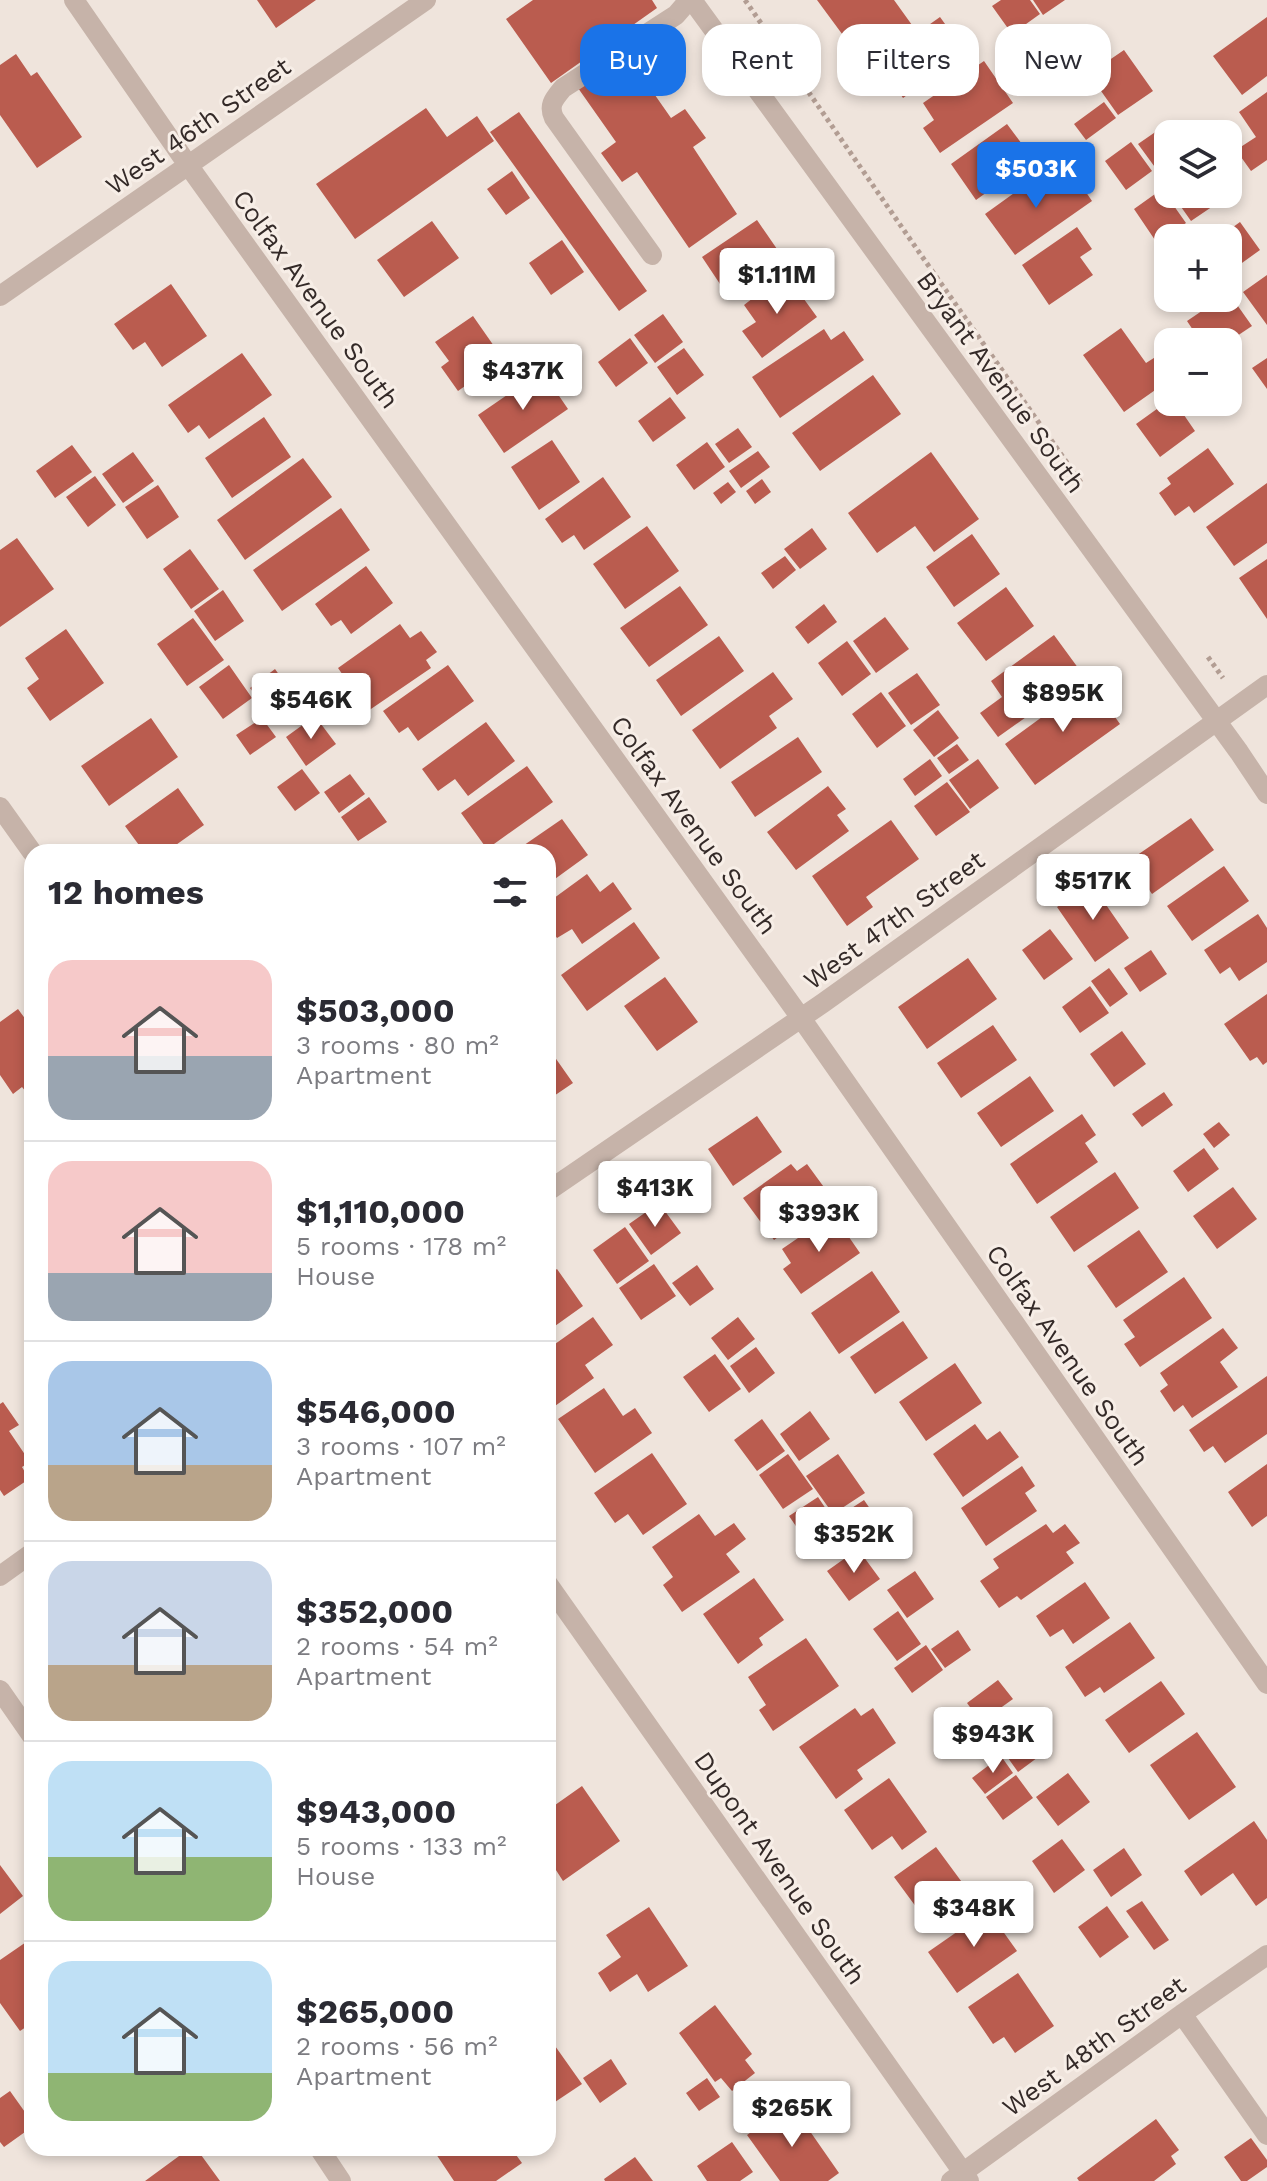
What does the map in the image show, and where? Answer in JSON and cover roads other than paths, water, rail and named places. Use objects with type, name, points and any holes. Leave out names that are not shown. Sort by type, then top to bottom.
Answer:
[{"type":"street","name":"Colfax Avenue South","points":[[74,0],[188,165],[801,1018],[1267,1684]]},
{"type":"street","name":"West 46th Street","points":[[0,296],[426,0]]},
{"type":"street","points":[[652,255],[550,110],[563,88],[676,15],[691,0]]},
{"type":"street","name":"Bryant Avenue South","points":[[691,0],[1267,794]]},
{"type":"street","name":"West 47th Street","points":[[556,1186],[801,1018],[1267,685]]},
{"type":"street","points":[[0,807],[26,844]]},
{"type":"street","points":[[0,1576],[24,1559]]},
{"type":"street","name":"Dupont Avenue South","points":[[556,1596],[961,2178]]},
{"type":"street","points":[[0,1690],[24,1724]]},
{"type":"street","name":"West 48th Street","points":[[961,2178],[1267,1955]]},
{"type":"street","points":[[1182,2014],[1267,2135]]},
{"type":"street","points":[[324,2156],[341,2181]]}]
